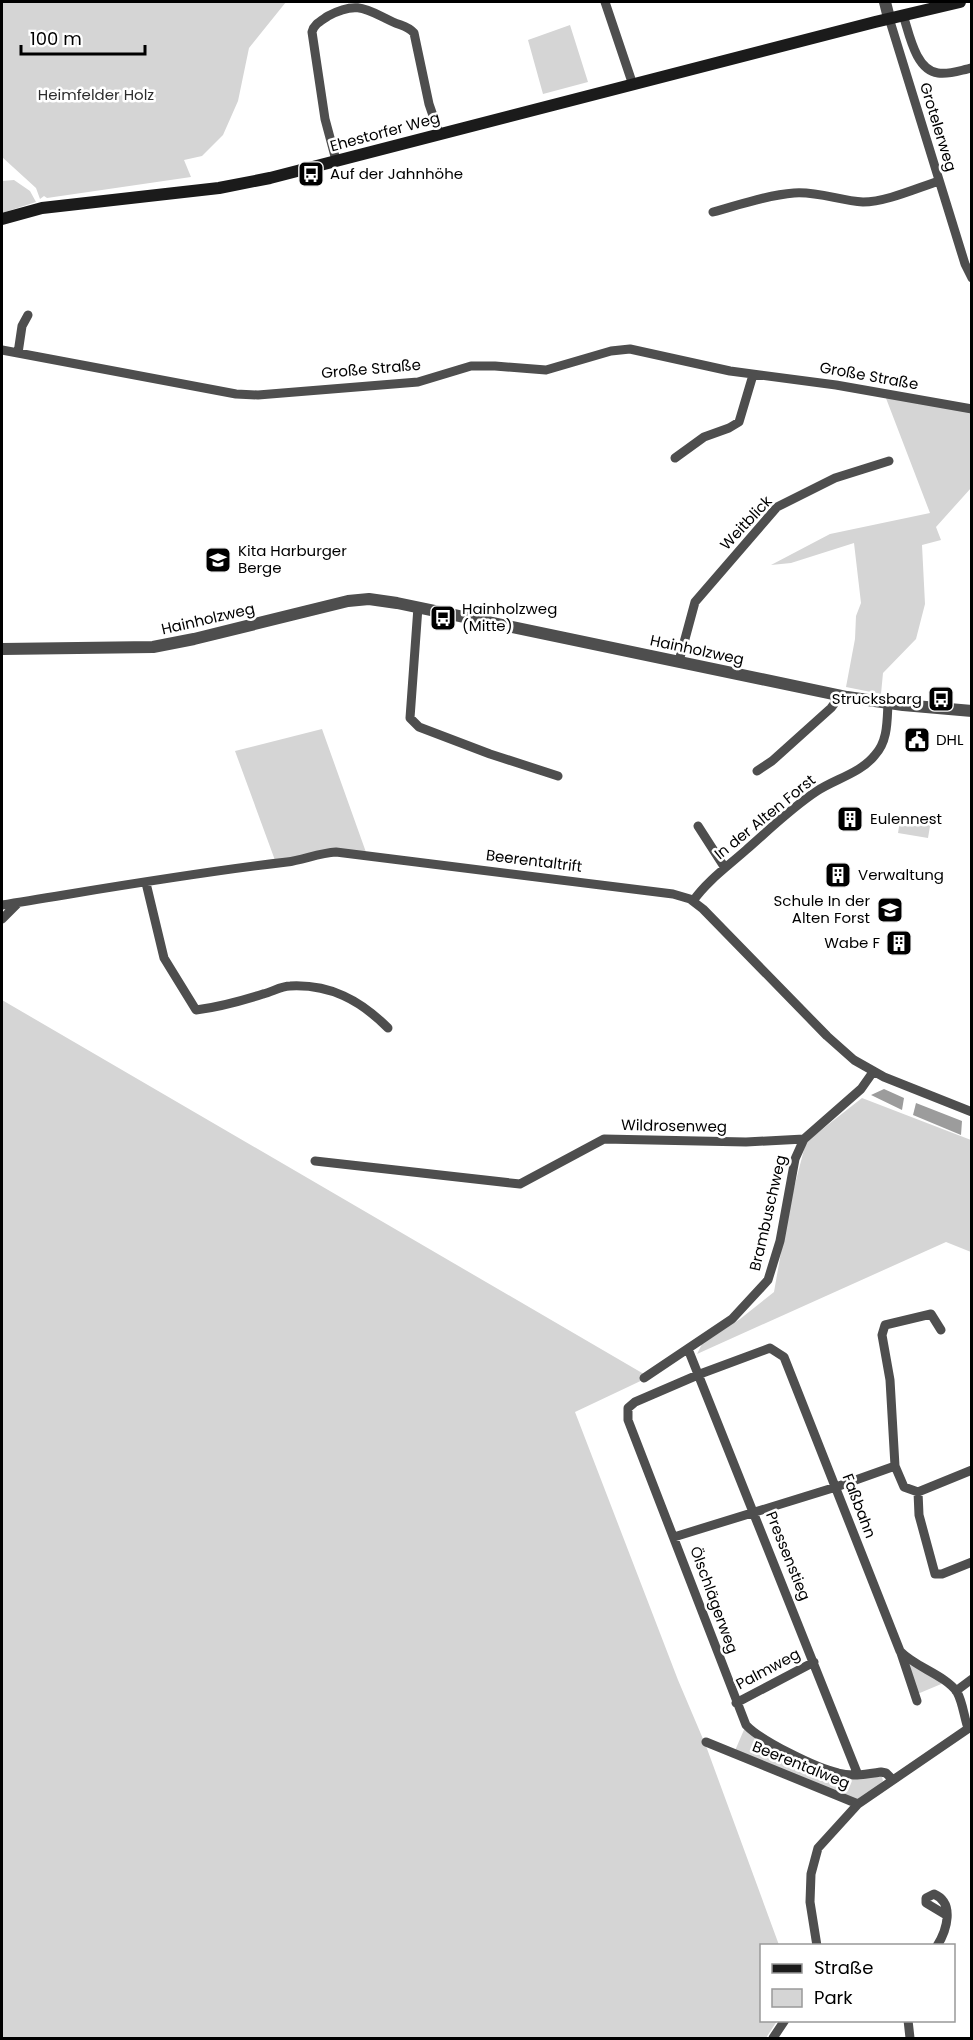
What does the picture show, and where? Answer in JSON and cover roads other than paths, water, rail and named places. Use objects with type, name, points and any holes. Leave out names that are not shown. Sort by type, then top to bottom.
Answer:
[{"type":"main road","name":"Ehestorfer Weg","points":[[2,219],[42,208],[230,186],[285,175],[890,18],[960,2]]},
{"type":"street","points":[[605,2],[633,85]]},
{"type":"street","points":[[885,2],[890,18]]},
{"type":"street","points":[[336,160],[325,119],[312,32],[314,26],[339,9],[355,6],[368,8],[414,33],[429,104],[439,134]]},
{"type":"street","points":[[903,15],[918,57],[930,70],[937,74],[972,68]]},
{"type":"street","name":"Grotelerweg","points":[[890,18],[965,264],[972,278]]},
{"type":"street","points":[[713,212],[780,194],[794,193],[832,196],[863,202],[876,201],[939,181]]},
{"type":"street","points":[[18,353],[22,326],[28,315]]},
{"type":"street","name":"Große Straße","points":[[2,350],[246,395],[418,382],[471,366],[546,370],[611,351],[624,350],[645,352],[753,375],[824,383],[972,409]]},
{"type":"street","points":[[675,458],[704,437],[739,422],[753,375]]},
{"type":"street","name":"Weitblick","points":[[679,661],[695,602],[777,507],[835,478],[889,461]]},
{"type":"street","name":"Hainholzweg","points":[[2,649],[161,646],[348,601],[380,600],[837,695],[888,703],[972,711]]},
{"type":"street","points":[[418,607],[410,718],[419,727],[490,754],[558,776]]},
{"type":"street","points":[[757,771],[772,761],[831,708],[837,695]]},
{"type":"street","name":"In der Alten Forst","points":[[693,901],[700,891],[807,798],[855,771],[874,757],[882,746],[885,736],[888,703]]},
{"type":"street","points":[[698,825],[726,868]]},
{"type":"street","name":"Beerentaltrift","points":[[2,905],[226,869],[294,861],[336,852],[679,895],[693,901],[718,924],[827,1036],[854,1060],[873,1072],[972,1112]]},
{"type":"street","points":[[146,883],[164,958],[196,1010],[215,1008],[288,986],[331,990],[356,1001],[388,1028]]},
{"type":"street","points":[[2,919],[18,903]]},
{"type":"street","points":[[804,1139],[861,1089],[873,1072]]},
{"type":"street","name":"Wildrosenweg","points":[[315,1161],[520,1184],[604,1139],[746,1142],[804,1139]]},
{"type":"street","name":"Brambuschweg","points":[[644,1378],[732,1319],[768,1280],[780,1241],[795,1159],[804,1139]]},
{"type":"street","points":[[941,1330],[931,1314],[885,1325],[882,1335],[890,1380],[895,1466],[904,1487],[918,1492],[972,1470]]},
{"type":"street","name":"Faßbahn","points":[[700,1374],[770,1348],[784,1358],[900,1651],[917,1701]]},
{"type":"street","name":"Pressenstieg","points":[[688,1349],[700,1374],[858,1775]]},
{"type":"street","name":"Ölschlägerweg","points":[[700,1374],[635,1402],[628,1408],[628,1420],[746,1725],[757,1734],[822,1768],[837,1773],[858,1775],[881,1772],[886,1773],[892,1779]]},
{"type":"street","points":[[674,1537],[836,1488],[895,1466]]},
{"type":"street","points":[[918,1492],[918,1515],[935,1574],[942,1574],[972,1562]]},
{"type":"street","points":[[900,1651],[956,1691],[970,1727]]},
{"type":"street","name":"Palmweg","points":[[736,1703],[814,1662]]},
{"type":"street","points":[[956,1691],[972,1678]]},
{"type":"street","name":"Beerentalweg","points":[[706,1742],[858,1804],[970,1727]]},
{"type":"street","points":[[817,1944],[810,1902],[811,1874],[818,1848],[858,1804]]},
{"type":"street","points":[[939,1944],[945,1933],[946,1915]]},
{"type":"street","points":[[773,2038],[784,2022]]},
{"type":"street","points":[[908,2022],[910,2038]]},
{"type":"place","name":"Auf der Jahnhöhe","points":[[311,174]]},
{"type":"place","name":"Kita Harburger Berge","points":[[218,560]]},
{"type":"place","name":"Hainholzweg (Mitte)","points":[[443,618]]},
{"type":"place","name":"Strucksbarg","points":[[941,699]]},
{"type":"place","name":"DHL","points":[[917,740]]},
{"type":"place","name":"Eulennest","points":[[850,819]]},
{"type":"place","name":"Verwaltung","points":[[838,875]]},
{"type":"place","name":"Schule In der Alten Forst","points":[[890,910]]},
{"type":"place","name":"Wabe F","points":[[899,943]]},
{"type":"park label","name":"Heimfelder Holz","points":[[96,95]]}]
